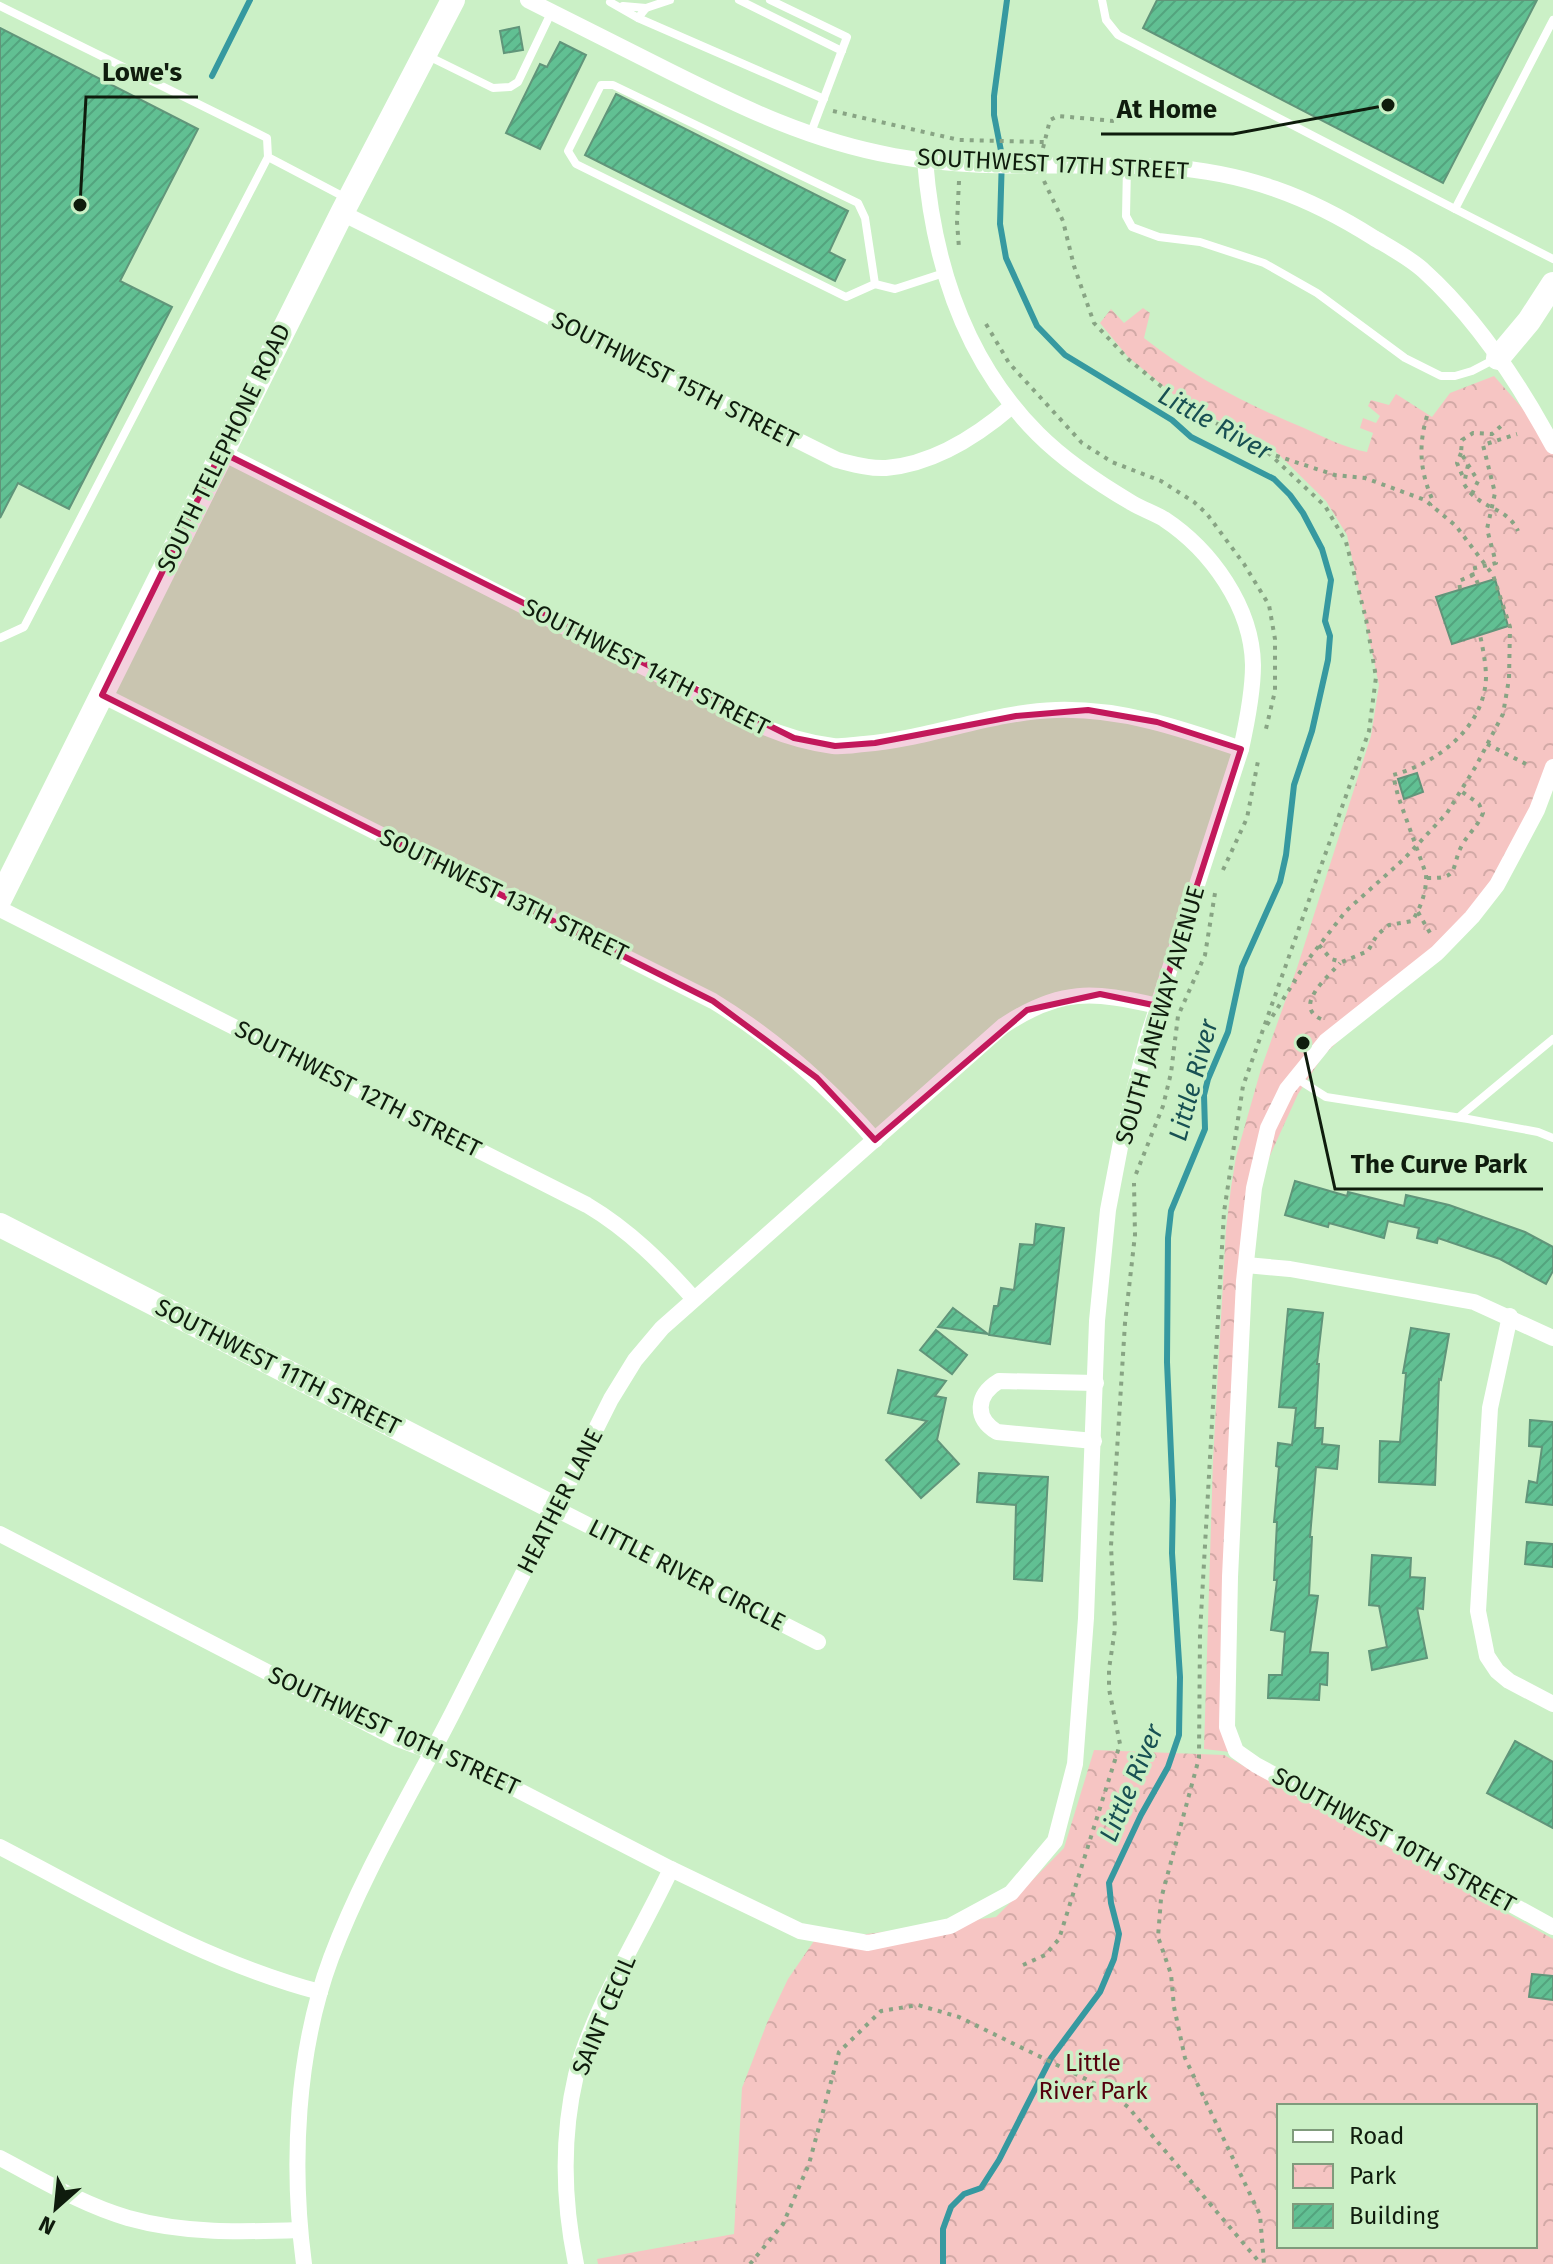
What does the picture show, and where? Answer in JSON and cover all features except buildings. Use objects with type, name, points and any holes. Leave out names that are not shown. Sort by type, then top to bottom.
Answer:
[{"type":"main road","name":"SOUTH TELEPHONE ROAD","points":[[0,899],[221,452],[453,0]]},
{"type":"main road","points":[[1498,358],[1529,321],[1553,284]]},
{"type":"main road","name":"SOUTHWEST 11TH STREET","points":[[0,1225],[556,1509]]},
{"type":"street","name":"SOUTHWEST 17TH STREET","points":[[528,0],[762,117],[810,135],[893,156],[925,160],[1215,172],[1272,186],[1313,203],[1354,225],[1424,271],[1461,311],[1524,393],[1553,446]]},
{"type":"street","name":"SOUTH JANEWAY AVENUE","points":[[745,1906],[800,1931],[868,1943],[937,1929],[950,1926],[1011,1893],[1055,1841],[1075,1764],[1086,1618],[1097,1321],[1108,1210],[1121,1142],[1158,1006],[1241,749],[1248,713],[1253,662],[1241,614],[1215,565],[1202,550],[1164,519],[1113,492],[1068,461],[1012,406],[963,328],[944,273],[929,203],[925,160]]},
{"type":"street","name":"SOUTHWEST 15TH STREET","points":[[345,206],[837,460],[884,468],[915,463],[945,453],[1012,406]]},
{"type":"street","name":"SOUTHWEST 14TH STREET","points":[[221,452],[740,716],[794,738],[835,746],[875,743],[1053,710],[1088,710],[1157,722],[1241,749]]},
{"type":"street","name":"SOUTHWEST 13TH STREET","points":[[102,695],[713,1001],[775,1042],[807,1069],[875,1140]]},
{"type":"street","points":[[1553,767],[1537,810],[1497,885],[1472,917],[1437,953],[1326,1041],[1295,1078],[1268,1128],[1254,1188],[1246,1265],[1290,1269],[1474,1302],[1553,1338]]},
{"type":"street","name":"SOUTHWEST 12TH STREET","points":[[0,909],[587,1205],[637,1241],[666,1267],[694,1299]]},
{"type":"street","name":"HEATHER LANE","points":[[304,2264],[297,2161],[299,2116],[320,1992],[352,1908],[628,1369],[662,1328],[1003,1026],[1049,1000],[1100,994],[1158,1006]]},
{"type":"street","name":"SOUTHWEST 10TH STREET","points":[[1246,1265],[1230,1577],[1227,1727],[1236,1751],[1256,1765],[1553,1927]]},
{"type":"street","points":[[1510,1316],[1490,1408],[1478,1611],[1487,1656],[1497,1671],[1509,1681],[1553,1704]]},
{"type":"street","points":[[1094,1441],[997,1432],[987,1426],[982,1418],[981,1406],[991,1386],[999,1381],[1096,1383]]},
{"type":"street","name":"LITTLE RIVER CIRCLE","points":[[556,1509],[818,1642]]},
{"type":"street","name":"SOUTHWEST 10TH STREET","points":[[0,1534],[395,1738],[469,1765],[745,1906]]},
{"type":"street","points":[[0,1847],[211,1954],[281,1982],[320,1992]]},
{"type":"street","name":"SAINT CECIL","points":[[576,2264],[567,2212],[565,2153],[577,2074],[597,2019],[671,1869]]},
{"type":"street","points":[[0,2158],[92,2205],[129,2218],[195,2231],[300,2230]]},
{"type":"lane","points":[[609,1],[625,7],[646,8],[670,0]]},
{"type":"lane","points":[[739,0],[842,51]]},
{"type":"lane","points":[[770,0],[847,37],[810,135]]},
{"type":"lane","points":[[1102,0],[1106,20],[1118,35],[1553,259]]},
{"type":"lane","points":[[609,1],[638,18],[824,99]]},
{"type":"lane","points":[[0,6],[267,138],[268,157],[24,627],[0,638]]},
{"type":"lane","points":[[638,18],[646,8]]},
{"type":"lane","points":[[426,55],[493,88],[510,87],[518,82],[552,12]]},
{"type":"lane","points":[[1455,209],[1553,20]]},
{"type":"lane","points":[[875,284],[865,218],[858,203],[613,85],[601,85],[568,151],[576,164],[846,297],[875,284],[895,289],[944,273]]},
{"type":"lane","points":[[268,157],[345,206]]},
{"type":"lane","points":[[1127,166],[1126,216],[1132,227],[1159,237],[1200,242],[1264,263],[1317,293],[1405,358],[1441,376],[1472,371],[1498,358]]},
{"type":"lane","points":[[1459,1117],[1553,1039]]},
{"type":"lane","points":[[1295,1078],[1326,1097],[1459,1117],[1538,1132],[1553,1138]]},
{"type":"path","points":[[1114,121],[1075,115],[1050,120],[1034,165],[1063,221],[1074,266],[1094,323],[1128,359],[1190,410],[1261,446],[1325,506],[1346,542],[1366,619],[1376,677],[1369,731],[1243,1086],[1224,1212],[1200,1633],[1199,1758],[1161,1899],[1158,1937],[1171,1974],[1174,2007],[1185,2058],[1260,2215],[1262,2264]]},
{"type":"path","points":[[959,140],[1044,142]]},
{"type":"path","points":[[1427,416],[1420,438],[1421,461],[1433,501],[1430,505]]},
{"type":"path","points":[[1465,479],[1457,463],[1462,440],[1467,435],[1492,434],[1501,426]]},
{"type":"path","points":[[1478,584],[1471,569],[1496,563],[1487,529],[1495,493],[1483,445],[1517,434]]},
{"type":"path","points":[[1260,1037],[1282,998],[1346,911],[1415,847],[1447,813],[1461,791],[1503,714],[1509,679],[1510,627],[1495,579],[1456,526],[1430,505],[1392,486],[1365,478],[1335,475],[1269,453]]},
{"type":"path","points":[[1461,453],[1478,481],[1472,494]]},
{"type":"path","points":[[1468,465],[1464,484],[1492,509],[1505,514],[1518,531]]},
{"type":"path","points":[[1460,589],[1459,581],[1473,575]]},
{"type":"path","points":[[1321,1019],[1312,1014],[1309,1005],[1312,996],[1342,962],[1368,951],[1381,930],[1389,925],[1412,921],[1418,912],[1427,878],[1393,775],[1413,770],[1443,753],[1463,733],[1478,706],[1486,680],[1480,635]]},
{"type":"path","points":[[1487,744],[1526,764]]},
{"type":"path","points":[[1427,878],[1448,877],[1455,870],[1460,848],[1479,824],[1483,813],[1479,804],[1461,791]]},
{"type":"path","points":[[1418,912],[1430,933]]},
{"type":"path","points":[[1319,945],[1331,959],[1342,962]]},
{"type":"path","points":[[750,2264],[783,2224],[809,2164],[839,2052],[881,2011],[918,2005],[959,2017],[1102,2087],[1128,2107],[1262,2264]]},
{"type":"highlighted area","points":[[221,452],[794,738],[835,746],[875,743],[1016,716],[1088,710],[1157,722],[1241,749],[1158,1006],[1100,994],[1027,1010],[875,1140],[817,1078],[713,1001],[102,695]]},
{"type":"green space","points":[[1143,308],[1150,313],[1144,338],[1182,365],[1241,399],[1351,448],[1367,452],[1373,433],[1360,428],[1363,418],[1376,423],[1380,416],[1368,406],[1371,400],[1389,405],[1396,394],[1432,417],[1450,393],[1494,376],[1553,443],[1553,767],[1497,885],[1323,1056],[1298,1094],[1268,1160],[1251,1220],[1230,1752],[1204,1749],[1213,1461],[1231,1188],[1236,1157],[1261,1069],[1297,968],[1371,736],[1379,685],[1347,535],[1326,501],[1265,441],[1190,408],[1128,357],[1100,323],[1111,309],[1124,323]]},
{"type":"green space","name":"Little River Park","points":[[1094,1750],[1224,1755],[1553,1939],[1553,2264],[598,2264],[597,2259],[734,2234],[742,2088],[788,1979],[814,1941],[996,1917],[1064,1848]]},
{"type":"waterway","points":[[212,76],[250,0]]},
{"type":"waterway","name":"Little River","points":[[943,2264],[943,2229],[951,2207],[964,2194],[981,2188],[999,2160],[1051,2058],[1100,1992],[1114,1959],[1119,1934],[1109,1883],[1168,1767],[1179,1735],[1180,1677],[1172,1553],[1167,1362],[1171,1211],[1205,1129],[1204,1095],[1228,1032],[1242,967],[1280,882],[1294,785],[1312,731],[1328,660],[1330,636],[1325,621],[1331,580],[1322,549],[1290,495],[1274,479],[1191,437],[1172,420],[1065,355],[1037,326],[1006,258],[1000,224],[1002,156],[994,115],[994,96],[1007,0]]},
{"type":"place","name":"At Home","points":[[1388,105]]},
{"type":"place","name":"Lowe's","points":[[80,205]]},
{"type":"place","name":"The Curve Park","points":[[1303,1043]]}]
